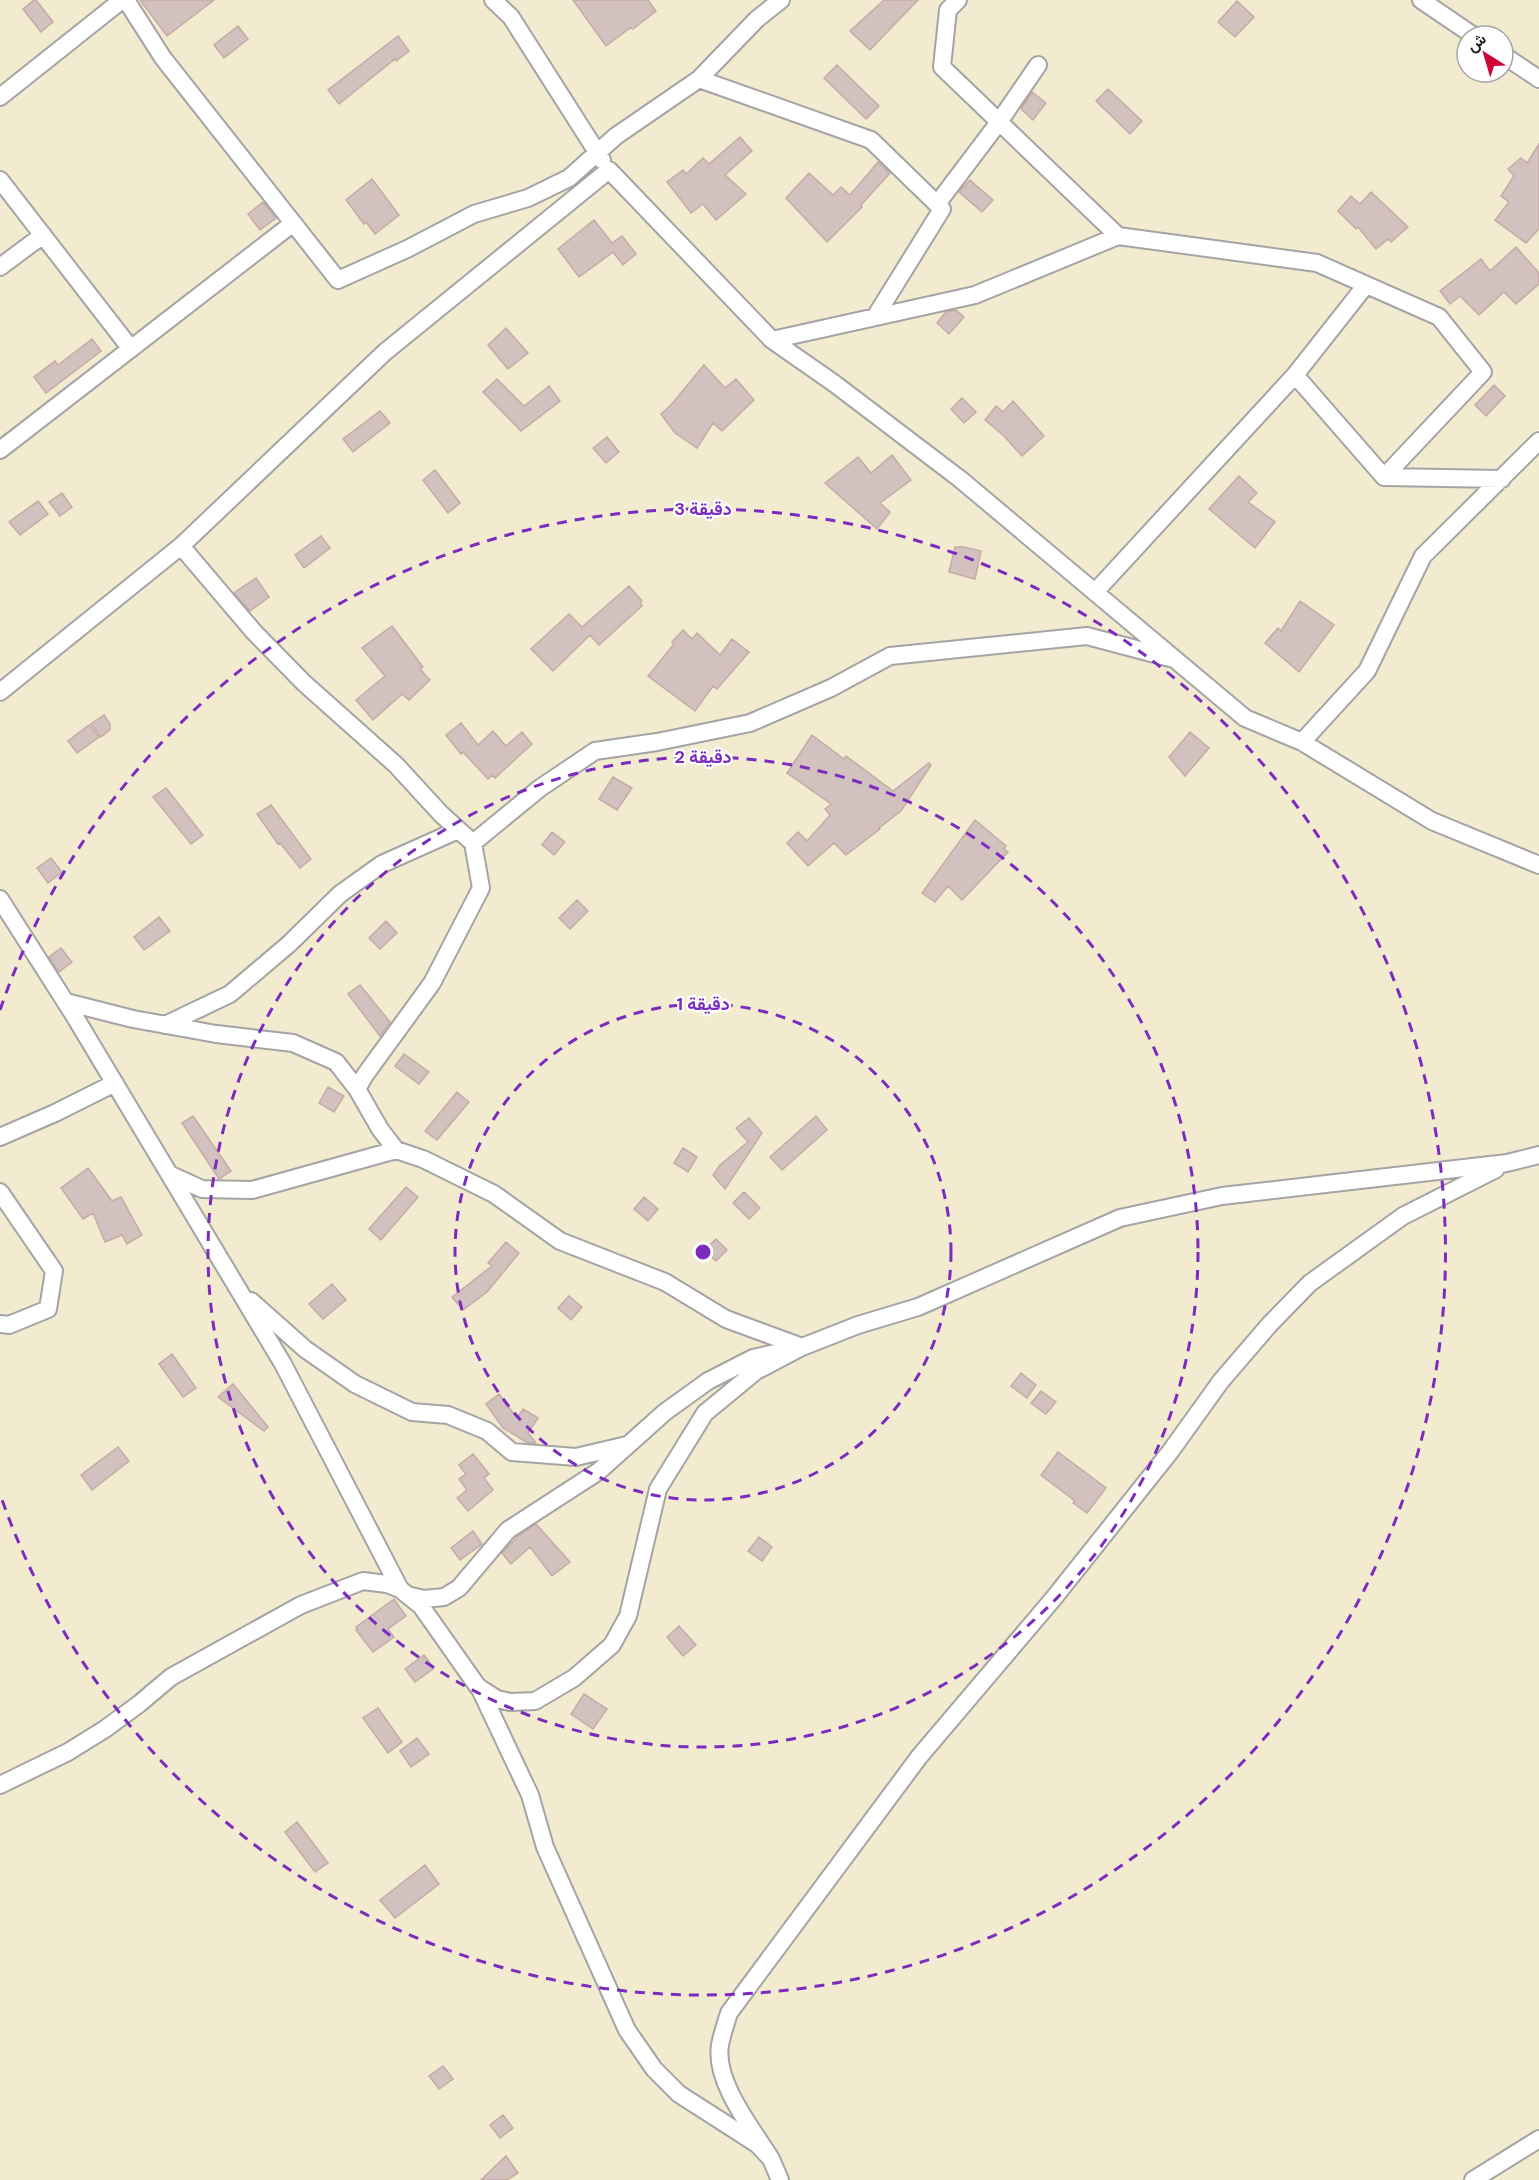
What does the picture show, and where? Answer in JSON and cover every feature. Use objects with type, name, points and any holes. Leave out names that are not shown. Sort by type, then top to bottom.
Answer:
[{"type":"street","points":[[0,97],[124,0],[163,58],[292,224],[339,280],[407,249],[474,214],[528,198],[569,178],[633,123],[699,79],[757,19],[781,0]]},
{"type":"street","points":[[493,0],[511,17],[609,170],[772,340],[836,384],[960,479],[1245,718],[1302,742],[1432,821],[1539,865]]},
{"type":"street","points":[[958,0],[948,10],[942,67],[1118,236]]},
{"type":"street","points":[[1421,0],[1456,24]]},
{"type":"street","points":[[1515,61],[1536,72]]},
{"type":"street","points":[[937,204],[999,122],[1038,65]]},
{"type":"street","points":[[699,79],[871,140],[942,209],[875,317]]},
{"type":"street","points":[[0,692],[182,546],[385,352],[609,170]]},
{"type":"street","points":[[0,180],[130,349]]},
{"type":"street","points":[[0,450],[292,224]]},
{"type":"street","points":[[0,267],[43,235]]},
{"type":"street","points":[[772,340],[975,295],[1118,236],[1317,263],[1439,317],[1483,372],[1384,477]]},
{"type":"street","points":[[1095,592],[1295,375],[1366,285]]},
{"type":"street","points":[[1295,375],[1384,477],[1502,479]]},
{"type":"street","points":[[1302,742],[1367,671],[1423,556],[1539,441]]},
{"type":"street","points":[[182,546],[254,632],[304,683],[396,765],[473,843],[481,888],[432,983],[357,1089]]},
{"type":"street","points":[[473,843],[540,788],[595,751],[657,742],[750,723],[831,688],[890,656],[1087,636],[1176,660]]},
{"type":"street","points":[[165,1025],[230,994],[289,944],[340,894],[382,864],[458,830]]},
{"type":"street","points":[[2,903],[66,1002],[283,1364],[406,1593],[421,1605],[478,1687],[530,1796],[545,1847],[627,2030],[654,2069],[679,2094],[757,2144],[771,2159]]},
{"type":"street","points":[[66,1002],[165,1025],[216,1034],[293,1043],[336,1062],[357,1089],[380,1129],[396,1150]]},
{"type":"street","points":[[0,1137],[115,1083]]},
{"type":"street","points":[[169,1174],[202,1189],[252,1190],[396,1150],[423,1159],[494,1194],[560,1240],[665,1282],[726,1319],[802,1347]]},
{"type":"street","points":[[478,1687],[497,1699],[510,1702],[535,1701],[574,1678],[612,1645],[628,1616],[658,1489],[686,1441],[705,1413],[747,1378],[802,1347],[858,1325],[918,1307],[1120,1218],[1222,1196],[1507,1163],[1539,1155]]},
{"type":"street","points":[[780,2180],[771,2159],[723,2076],[720,2046],[729,2013],[919,1757],[1053,1599],[1170,1452],[1221,1381],[1270,1324],[1310,1283],[1403,1216],[1507,1163]]},
{"type":"street","points":[[0,1192],[54,1271],[48,1309],[9,1325],[0,1324]]},
{"type":"street","points":[[239,1291],[305,1349],[355,1384],[412,1412],[448,1415],[487,1431],[512,1452],[576,1457],[631,1444]]},
{"type":"street","points":[[0,1785],[68,1752],[130,1711],[171,1677],[301,1605],[363,1581],[387,1584],[424,1599],[444,1597],[459,1588],[508,1530],[599,1471],[665,1412],[708,1381],[753,1358],[802,1347]]},
{"type":"street","points":[[1473,2180],[1539,2139]]},
{"type":"shaded area","points":[[0,0],[1539,0],[1539,2180],[0,2180]]},
{"type":"building","points":[[34,0],[53,22],[41,32],[23,9]]},
{"type":"building","points":[[140,0],[214,0],[167,36]]},
{"type":"building","points":[[573,0],[648,0],[656,11],[606,46]]},
{"type":"building","points":[[884,0],[918,0],[870,50],[850,31]]},
{"type":"building","points":[[1237,1],[1254,17],[1235,37],[1218,22]]},
{"type":"building","points":[[238,26],[248,39],[224,58],[214,45]]},
{"type":"building","points":[[398,36],[409,51],[396,61],[395,59],[339,104],[328,90]]},
{"type":"building","points":[[837,65],[879,106],[866,119],[824,78]]},
{"type":"building","points":[[1108,89],[1142,121],[1130,134],[1096,101]]},
{"type":"building","points":[[1032,92],[1046,103],[1033,120],[1021,109]]},
{"type":"building","points":[[740,137],[752,151],[725,175],[746,194],[716,220],[703,204],[691,213],[667,182],[683,170],[686,174],[703,158],[709,164]]},
{"type":"building","points":[[1539,144],[1539,229],[1526,243],[1495,220],[1509,202],[1501,196],[1514,176],[1508,169],[1521,158],[1527,163]]},
{"type":"building","points":[[878,162],[890,173],[861,205],[862,207],[827,242],[786,198],[809,173],[833,195],[841,187],[850,195]]},
{"type":"building","points":[[372,179],[399,215],[375,234],[366,222],[364,224],[346,200]]},
{"type":"building","points":[[970,180],[993,200],[982,212],[959,192]]},
{"type":"building","points":[[1371,192],[1408,227],[1391,242],[1388,239],[1376,249],[1358,227],[1356,229],[1338,211],[1351,196],[1360,204]]},
{"type":"building","points":[[263,202],[276,218],[260,230],[248,214]]},
{"type":"building","points":[[594,220],[612,243],[622,236],[636,254],[623,265],[613,252],[579,277],[558,249]]},
{"type":"building","points":[[1516,247],[1539,273],[1539,284],[1516,304],[1504,292],[1479,315],[1460,296],[1450,304],[1440,291],[1481,259],[1490,271]]},
{"type":"building","points":[[956,310],[964,317],[949,334],[937,323],[946,312]]},
{"type":"building","points":[[506,328],[528,353],[508,369],[488,345]]},
{"type":"building","points":[[92,339],[101,351],[46,393],[34,377],[55,361],[58,365]]},
{"type":"building","points":[[704,365],[725,388],[736,379],[754,400],[722,431],[713,423],[697,448],[675,433],[661,414]]},
{"type":"building","points":[[497,379],[524,406],[549,386],[560,401],[521,431],[483,392]]},
{"type":"building","points":[[1494,385],[1505,396],[1486,416],[1475,405]]},
{"type":"building","points":[[962,398],[976,412],[964,423],[951,409]]},
{"type":"building","points":[[1013,401],[1044,436],[1022,456],[985,420],[996,406],[1003,412]]},
{"type":"building","points":[[380,411],[390,423],[353,452],[343,439]]},
{"type":"building","points":[[607,437],[619,452],[606,463],[593,448]]},
{"type":"building","points":[[892,455],[911,480],[880,503],[890,512],[877,529],[825,483],[858,457],[871,473]]},
{"type":"building","points":[[435,470],[460,503],[448,513],[423,480]]},
{"type":"building","points":[[1239,476],[1257,493],[1248,502],[1275,522],[1255,548],[1209,509]]},
{"type":"building","points":[[62,493],[72,507],[60,516],[49,502]]},
{"type":"building","points":[[38,501],[48,514],[20,535],[9,522]]},
{"type":"building","points":[[321,536],[330,548],[304,568],[295,555]]},
{"type":"building","points":[[955,547],[981,551],[975,579],[949,572]]},
{"type":"building","points":[[256,578],[269,597],[250,611],[234,593]]},
{"type":"building","points":[[629,586],[642,601],[640,603],[642,606],[599,645],[590,635],[553,671],[531,649],[569,614],[582,627]]},
{"type":"building","points":[[1300,601],[1334,625],[1299,672],[1265,643],[1278,628],[1281,631]]},
{"type":"building","points":[[392,626],[423,667],[420,669],[430,680],[409,700],[402,694],[373,720],[356,700],[385,676],[362,648]]},
{"type":"building","points":[[683,630],[692,639],[697,633],[720,655],[732,639],[749,652],[717,689],[713,686],[695,711],[648,676]]},
{"type":"building","points":[[104,715],[110,724],[110,730],[101,737],[91,724]]},
{"type":"building","points":[[461,723],[478,745],[493,731],[506,746],[522,732],[532,744],[495,778],[493,775],[488,779],[463,752],[461,754],[446,735]]},
{"type":"building","points":[[89,725],[99,737],[77,753],[68,741]]},
{"type":"building","points":[[1190,732],[1209,748],[1185,776],[1169,757]]},
{"type":"building","points":[[812,735],[844,759],[846,756],[893,791],[929,763],[931,765],[901,811],[880,829],[846,855],[834,843],[808,866],[787,843],[798,832],[807,841],[830,815],[825,809],[831,804],[787,773]]},
{"type":"building","points":[[613,777],[632,788],[617,810],[599,799]]},
{"type":"building","points":[[166,788],[203,835],[191,844],[153,797]]},
{"type":"building","points":[[271,805],[311,859],[300,868],[280,843],[278,844],[257,814]]},
{"type":"building","points":[[975,820],[1006,846],[1004,849],[1008,852],[962,900],[948,886],[935,902],[922,893]]},
{"type":"building","points":[[552,832],[565,842],[554,855],[542,845]]},
{"type":"building","points":[[51,858],[62,872],[48,883],[37,868]]},
{"type":"building","points":[[577,900],[588,911],[570,929],[559,918]]},
{"type":"building","points":[[159,917],[170,931],[144,950],[134,937]]},
{"type":"building","points":[[386,921],[397,933],[380,949],[369,938]]},
{"type":"building","points":[[61,948],[72,962],[59,972],[49,957]]},
{"type":"building","points":[[360,985],[390,1022],[380,1036],[348,994]]},
{"type":"building","points":[[404,1054],[429,1072],[419,1084],[395,1066]]},
{"type":"building","points":[[328,1087],[344,1096],[334,1112],[319,1103]]},
{"type":"building","points":[[457,1092],[469,1102],[437,1140],[425,1131]]},
{"type":"building","points":[[193,1116],[231,1171],[219,1179],[182,1123]]},
{"type":"building","points":[[816,1116],[827,1130],[782,1170],[770,1157]]},
{"type":"building","points":[[749,1118],[762,1133],[725,1189],[713,1175],[720,1165],[748,1142],[736,1128]]},
{"type":"building","points":[[683,1148],[697,1157],[688,1172],[674,1163]]},
{"type":"building","points":[[88,1168],[112,1201],[121,1197],[142,1235],[127,1244],[122,1235],[105,1242],[93,1213],[83,1219],[61,1188]]},
{"type":"building","points":[[406,1187],[418,1197],[381,1240],[369,1229]]},
{"type":"building","points":[[744,1192],[760,1208],[749,1219],[733,1203]]},
{"type":"building","points":[[644,1197],[658,1209],[648,1221],[634,1209]]},
{"type":"building","points":[[716,1239],[727,1250],[716,1261],[704,1250]]},
{"type":"building","points":[[506,1242],[519,1253],[487,1292],[463,1310],[452,1297],[492,1266],[488,1263]]},
{"type":"building","points":[[332,1284],[346,1300],[323,1319],[309,1304]]},
{"type":"building","points":[[569,1296],[582,1307],[571,1320],[558,1308]]},
{"type":"building","points":[[172,1354],[196,1388],[183,1397],[159,1364]]},
{"type":"building","points":[[1021,1373],[1036,1385],[1027,1398],[1011,1386]]},
{"type":"building","points":[[233,1384],[268,1427],[264,1431],[218,1397]]},
{"type":"building","points":[[1041,1391],[1056,1402],[1046,1414],[1031,1403]]},
{"type":"building","points":[[499,1394],[517,1418],[523,1409],[538,1418],[528,1433],[536,1443],[528,1443],[503,1428],[486,1404]]},
{"type":"building","points":[[118,1447],[129,1461],[92,1490],[81,1475]]},
{"type":"building","points":[[1058,1452],[1106,1488],[1087,1513],[1041,1475]]},
{"type":"building","points":[[473,1454],[489,1474],[484,1478],[493,1490],[468,1511],[457,1498],[467,1490],[459,1479],[466,1474],[459,1465]]},
{"type":"building","points":[[536,1524],[570,1562],[552,1576],[530,1547],[511,1564],[502,1553],[517,1537]]},
{"type":"building","points":[[473,1531],[482,1544],[460,1560],[451,1548]]},
{"type":"building","points":[[759,1537],[772,1547],[762,1561],[748,1551]]},
{"type":"building","points":[[394,1599],[406,1616],[388,1629],[394,1637],[373,1652],[356,1627]]},
{"type":"building","points":[[679,1626],[696,1645],[683,1656],[667,1637]]},
{"type":"building","points":[[424,1655],[434,1668],[415,1682],[405,1669]]},
{"type":"building","points":[[584,1694],[607,1709],[593,1729],[571,1714]]},
{"type":"building","points":[[378,1708],[402,1742],[388,1753],[363,1718]]},
{"type":"building","points":[[417,1738],[429,1754],[411,1767],[400,1751]]},
{"type":"building","points":[[297,1822],[328,1863],[315,1872],[285,1832]]},
{"type":"building","points":[[425,1865],[439,1884],[395,1918],[380,1900]]},
{"type":"building","points":[[443,2066],[453,2079],[439,2089],[429,2076]]},
{"type":"building","points":[[503,2115],[513,2128],[500,2138],[490,2125]]},
{"type":"building","points":[[506,2156],[518,2173],[507,2180],[481,2180]]}]
